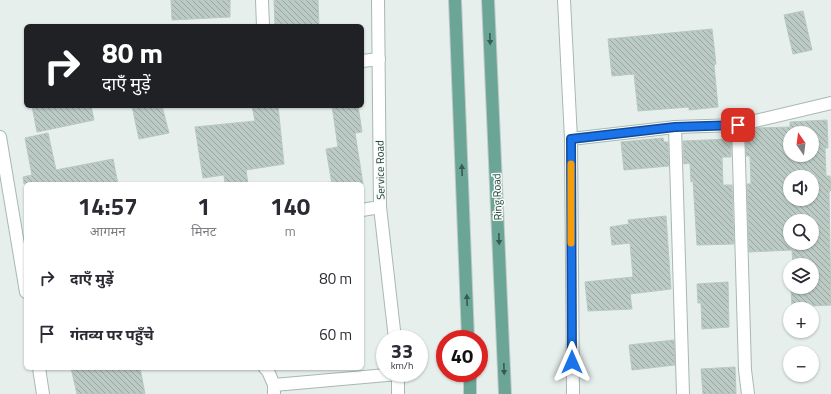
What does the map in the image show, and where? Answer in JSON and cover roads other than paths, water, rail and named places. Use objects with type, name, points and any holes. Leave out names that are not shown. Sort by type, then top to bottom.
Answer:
[{"type":"main road","points":[[455,0],[468,330]]},
{"type":"main road","name":"Ring Road","points":[[488,0],[505,394]]},
{"type":"main road","points":[[470,382],[470,394]]},
{"type":"street","points":[[262,0],[263,24]]},
{"type":"street","name":"Service Road","points":[[378,0],[380,207],[393,330]]},
{"type":"street","points":[[564,0],[571,139],[572,394]]},
{"type":"street","points":[[364,61],[379,59]]},
{"type":"street","points":[[571,139],[675,127],[738,125],[831,103]]},
{"type":"street","points":[[738,125],[745,370],[748,394]]},
{"type":"street","points":[[675,127],[683,394]]},
{"type":"street","points":[[0,137],[24,280]]},
{"type":"street","points":[[364,210],[380,207]]},
{"type":"street","points":[[39,370],[43,394]]},
{"type":"street","points":[[267,370],[274,390],[376,376]]},
{"type":"street","points":[[398,382],[398,394]]}]
